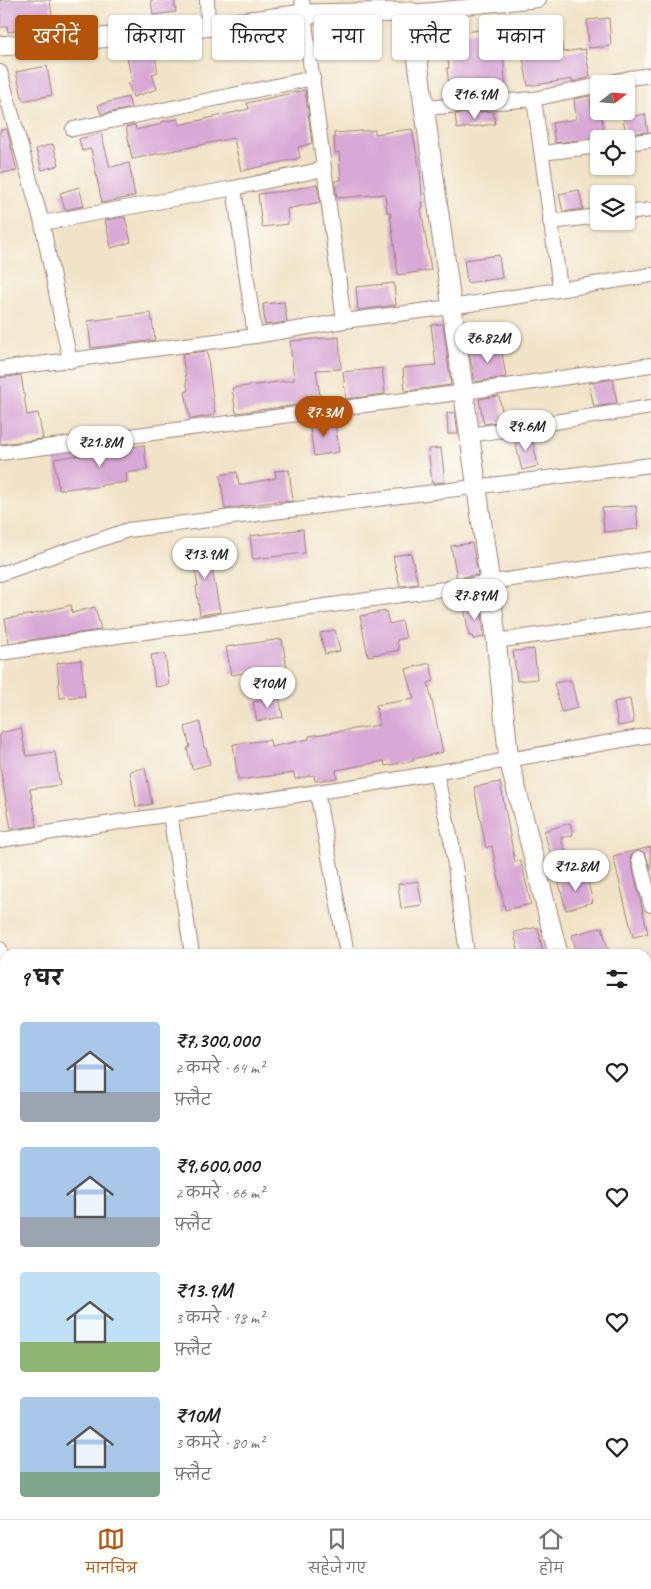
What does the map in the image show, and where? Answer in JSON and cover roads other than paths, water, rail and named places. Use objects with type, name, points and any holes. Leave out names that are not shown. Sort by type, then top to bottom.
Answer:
[{"type":"street","points":[[207,0],[208,26]]},
{"type":"street","points":[[0,46],[149,34],[208,26],[303,7],[411,12],[539,0]]},
{"type":"street","points":[[303,7],[344,321]]},
{"type":"street","points":[[411,12],[451,307],[465,392],[490,584],[508,760],[557,949]]},
{"type":"street","points":[[0,72],[42,223],[70,361]]},
{"type":"street","points":[[635,77],[651,75]]},
{"type":"street","points":[[73,129],[313,78]]},
{"type":"street","points":[[424,108],[534,99],[590,86]]},
{"type":"street","points":[[534,99],[560,288]]},
{"type":"street","points":[[635,142],[651,140]]},
{"type":"street","points":[[542,153],[590,147]]},
{"type":"street","points":[[42,223],[234,188],[324,169]]},
{"type":"street","points":[[234,188],[254,336]]},
{"type":"street","points":[[635,212],[651,210]]},
{"type":"street","points":[[550,222],[590,217]]},
{"type":"street","points":[[0,370],[254,336],[651,275]]},
{"type":"street","points":[[0,453],[465,392],[651,364]]},
{"type":"street","points":[[470,435],[651,407]]},
{"type":"street","points":[[0,574],[128,530],[651,465]]},
{"type":"street","points":[[0,653],[490,584],[651,559]]},
{"type":"street","points":[[496,642],[651,619]]},
{"type":"street","points":[[0,840],[317,792],[651,735]]},
{"type":"street","points":[[436,772],[452,844],[466,949]]},
{"type":"street","points":[[317,792],[346,949]]},
{"type":"street","points":[[170,814],[191,949]]},
{"type":"street","points":[[639,859],[651,905]]}]
